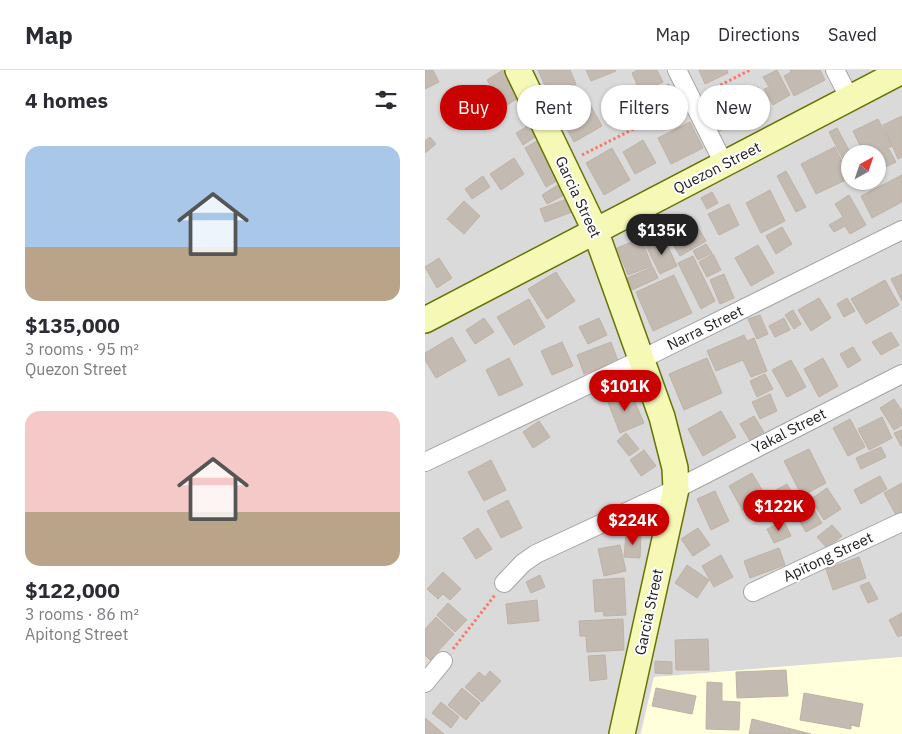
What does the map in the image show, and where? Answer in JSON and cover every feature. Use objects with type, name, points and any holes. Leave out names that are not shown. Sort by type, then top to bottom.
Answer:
[{"type":"street","name":"Garcia Street","points":[[518,70],[595,230],[671,449],[676,488],[622,734]]},
{"type":"street","points":[[677,70],[724,164]]},
{"type":"street","points":[[835,70],[850,99]]},
{"type":"street","name":"Quezon Street","points":[[425,320],[902,71]]},
{"type":"street","name":"Narra Street","points":[[425,462],[640,360],[902,230]]},
{"type":"street","name":"Yakal Street","points":[[504,583],[523,562],[536,554],[676,488],[902,374]]},
{"type":"street","name":"Apitong Street","points":[[753,592],[902,522]]},
{"type":"street","points":[[425,683],[443,661]]},
{"type":"path","points":[[563,165],[750,70]]},
{"type":"path","points":[[443,661],[504,583]]},
{"type":"shaded area","points":[[425,70],[902,70],[902,657],[654,677],[640,734],[425,734]]},
{"type":"shaded area","points":[[902,657],[902,734],[641,734],[654,677]]},
{"type":"building","points":[[425,70],[433,70],[439,82],[425,89]]},
{"type":"building","points":[[506,70],[517,86],[517,99],[507,105],[507,85],[490,85],[487,80]]},
{"type":"building","points":[[538,70],[570,70],[576,84],[574,85],[545,85]]},
{"type":"building","points":[[586,70],[615,70],[616,71],[591,81]]},
{"type":"building","points":[[638,70],[657,70],[663,82],[656,85],[637,85],[632,73]]},
{"type":"building","points":[[699,70],[727,70],[728,73],[705,84]]},
{"type":"building","points":[[777,70],[790,95],[773,105],[770,100],[770,85],[768,85],[763,77]]},
{"type":"building","points":[[790,70],[820,70],[825,80],[794,96],[784,76],[791,72]]},
{"type":"building","points":[[591,106],[601,127],[574,142],[567,130],[591,130]]},
{"type":"building","points":[[902,116],[902,157],[898,159],[883,125]]},
{"type":"building","points":[[878,119],[892,146],[886,149],[886,145],[860,145],[853,131]]},
{"type":"building","points":[[690,122],[703,148],[671,164],[658,138],[674,130],[688,130],[688,123]]},
{"type":"building","points":[[837,128],[846,145],[841,145],[841,155],[829,132]]},
{"type":"building","points":[[521,130],[535,130],[538,135],[523,145],[516,133]]},
{"type":"building","points":[[430,137],[436,144],[425,153],[425,141]]},
{"type":"building","points":[[542,138],[563,177],[546,187],[525,148]]},
{"type":"building","points":[[643,140],[656,163],[635,174],[623,152]]},
{"type":"building","points":[[835,147],[841,159],[841,182],[816,194],[801,164]]},
{"type":"building","points":[[612,148],[630,180],[604,195],[586,163]]},
{"type":"building","points":[[889,149],[896,162],[886,167],[886,150]]},
{"type":"building","points":[[514,158],[524,174],[501,190],[490,174]]},
{"type":"building","points":[[786,171],[806,207],[796,212],[777,176]]},
{"type":"building","points":[[902,175],[902,202],[872,218],[861,196],[873,190],[886,190],[886,183]]},
{"type":"building","points":[[483,176],[490,187],[472,199],[465,189]]},
{"type":"building","points":[[558,185],[564,195],[547,204],[542,195]]},
{"type":"building","points":[[770,190],[785,221],[761,233],[746,203]]},
{"type":"building","points":[[712,192],[718,203],[707,209],[701,198]]},
{"type":"building","points":[[849,195],[866,225],[850,234],[845,226],[834,232],[829,225],[843,217],[835,204]]},
{"type":"building","points":[[567,199],[572,212],[545,222],[540,209]]},
{"type":"building","points":[[464,201],[480,216],[464,234],[447,219]]},
{"type":"building","points":[[729,204],[739,225],[719,235],[708,214]]},
{"type":"building","points":[[691,216],[706,241],[680,256],[665,231]]},
{"type":"building","points":[[782,227],[792,244],[776,254],[766,236]]},
{"type":"building","points":[[641,238],[652,266],[628,275],[617,248]]},
{"type":"building","points":[[664,238],[677,266],[660,274],[646,246]]},
{"type":"building","points":[[706,244],[712,253],[698,260],[693,251]]},
{"type":"building","points":[[758,245],[774,273],[751,286],[735,258]]},
{"type":"building","points":[[713,254],[721,270],[707,277],[699,262]]},
{"type":"building","points":[[693,256],[715,301],[701,309],[678,263]]},
{"type":"building","points":[[439,258],[452,278],[437,288],[425,267]]},
{"type":"building","points":[[653,267],[658,278],[632,290],[627,278]]},
{"type":"building","points":[[556,272],[575,301],[547,319],[528,289]]},
{"type":"building","points":[[724,274],[734,298],[720,304],[710,280]]},
{"type":"building","points":[[902,274],[902,301],[891,279]]},
{"type":"building","points":[[674,275],[692,313],[653,331],[636,292]]},
{"type":"building","points":[[885,280],[899,305],[866,324],[851,299]]},
{"type":"building","points":[[819,298],[831,318],[811,331],[798,310]]},
{"type":"building","points":[[847,298],[855,311],[844,317],[837,304]]},
{"type":"building","points":[[529,299],[545,327],[514,345],[497,317]]},
{"type":"building","points":[[793,310],[801,324],[794,329],[785,315]]},
{"type":"building","points":[[760,315],[768,334],[757,339],[748,319]]},
{"type":"building","points":[[484,318],[494,332],[475,344],[466,330]]},
{"type":"building","points":[[599,318],[607,335],[588,344],[579,327]]},
{"type":"building","points":[[784,318],[790,330],[775,337],[769,326]]},
{"type":"building","points":[[891,332],[899,345],[881,355],[872,342]]},
{"type":"building","points":[[744,335],[747,341],[754,338],[767,371],[751,377],[743,360],[716,371],[707,351]]},
{"type":"building","points":[[452,337],[466,361],[436,378],[425,360],[425,353]]},
{"type":"building","points":[[562,342],[573,366],[552,375],[541,351]]},
{"type":"building","points":[[611,342],[618,361],[584,374],[577,355]]},
{"type":"building","points":[[853,347],[861,360],[848,368],[840,354]]},
{"type":"building","points":[[509,358],[523,385],[499,396],[486,370]]},
{"type":"building","points":[[707,358],[722,393],[684,410],[669,374]]},
{"type":"building","points":[[823,358],[838,386],[819,397],[804,369]]},
{"type":"building","points":[[791,360],[806,387],[787,397],[772,370]]},
{"type":"building","points":[[624,372],[631,387],[603,401],[596,386]]},
{"type":"building","points":[[765,374],[773,389],[757,397],[750,381]]},
{"type":"building","points":[[630,391],[644,423],[620,433],[607,400]]},
{"type":"building","points":[[770,394],[777,411],[760,419],[752,402]]},
{"type":"building","points":[[894,399],[902,411],[902,425],[894,430],[880,408]]},
{"type":"building","points":[[721,411],[736,437],[703,456],[688,429]]},
{"type":"building","points":[[754,416],[764,432],[750,441],[740,424]]},
{"type":"building","points":[[882,417],[892,438],[869,450],[858,429]]},
{"type":"building","points":[[850,419],[865,447],[848,456],[833,428]]},
{"type":"building","points":[[539,421],[550,437],[533,448],[523,432]]},
{"type":"building","points":[[902,430],[902,446],[901,446],[894,433]]},
{"type":"building","points":[[626,433],[639,449],[629,456],[617,441]]},
{"type":"building","points":[[881,447],[886,457],[861,469],[856,458]]},
{"type":"building","points":[[809,449],[826,483],[802,496],[784,461]]},
{"type":"building","points":[[644,450],[656,466],[641,476],[630,460]]},
{"type":"building","points":[[491,460],[506,490],[484,501],[468,472]]},
{"type":"building","points":[[752,473],[767,498],[743,511],[729,486]]},
{"type":"building","points":[[880,476],[887,489],[861,504],[854,490]]},
{"type":"building","points":[[902,483],[902,512],[896,515],[884,493]]},
{"type":"building","points":[[787,484],[797,501],[782,510],[772,492]]},
{"type":"building","points":[[827,488],[841,509],[824,520],[811,499]]},
{"type":"building","points":[[715,491],[729,521],[711,530],[697,499]]},
{"type":"building","points":[[508,500],[522,528],[501,538],[487,511]]},
{"type":"building","points":[[809,501],[822,523],[806,532],[793,511]]},
{"type":"building","points":[[784,521],[791,536],[774,543],[767,529]]},
{"type":"building","points":[[832,525],[842,536],[827,548],[817,537]]},
{"type":"building","points":[[478,528],[492,549],[476,559],[463,538]]},
{"type":"building","points":[[698,528],[710,545],[693,556],[681,539]]},
{"type":"building","points":[[626,534],[641,535],[640,558],[624,557]]},
{"type":"building","points":[[620,545],[626,571],[604,576],[598,549]]},
{"type":"building","points":[[779,548],[785,565],[750,578],[744,561]]},
{"type":"building","points":[[721,555],[733,577],[714,587],[702,566]]},
{"type":"building","points":[[859,557],[866,578],[833,590],[826,569]]},
{"type":"building","points":[[687,565],[709,580],[697,598],[675,583]]},
{"type":"building","points":[[443,572],[461,589],[450,600],[443,594],[438,599],[427,589]]},
{"type":"building","points":[[540,575],[545,587],[531,593],[526,582]]},
{"type":"building","points":[[624,578],[626,615],[604,616],[603,611],[595,612],[593,580]]},
{"type":"building","points":[[869,582],[878,599],[868,603],[860,586]]},
{"type":"building","points":[[537,600],[539,621],[508,624],[506,604]]},
{"type":"building","points":[[448,603],[467,620],[455,632],[437,615]]},
{"type":"building","points":[[902,613],[902,635],[898,637],[889,620]]},
{"type":"building","points":[[436,617],[454,634],[430,660],[425,655],[425,629]]},
{"type":"building","points":[[623,619],[624,650],[587,652],[586,636],[580,636],[579,621]]},
{"type":"building","points":[[708,639],[709,670],[676,670],[675,640]]},
{"type":"building","points":[[605,655],[607,679],[590,681],[588,656]]},
{"type":"building","points":[[655,661],[672,662],[672,674],[655,673]]},
{"type":"building","points":[[786,670],[788,696],[737,698],[736,672]]},
{"type":"building","points":[[490,671],[501,681],[482,702],[465,687],[479,672],[485,677]]},
{"type":"building","points":[[707,682],[722,683],[722,701],[740,702],[739,730],[706,729]]},
{"type":"building","points":[[462,688],[480,703],[466,720],[448,705]]},
{"type":"building","points":[[656,688],[696,696],[692,714],[652,706]]},
{"type":"building","points":[[804,693],[863,704],[859,727],[851,725],[851,729],[800,720]]},
{"type":"building","points":[[441,702],[459,717],[451,728],[432,713]]},
{"type":"building","points":[[425,718],[444,734],[425,734]]},
{"type":"building","points":[[752,719],[811,734],[749,734]]}]
